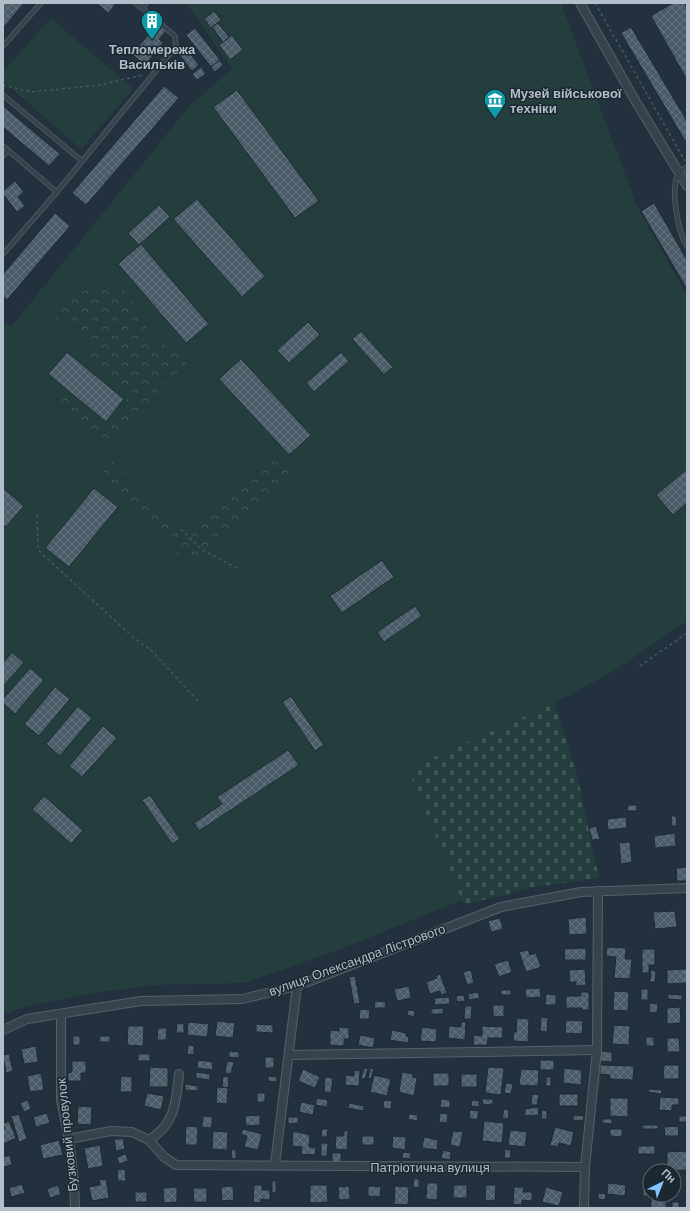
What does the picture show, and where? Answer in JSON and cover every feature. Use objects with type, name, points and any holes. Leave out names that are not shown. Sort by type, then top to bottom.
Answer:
[{"type":"street","points":[[580,3],[636,102],[687,186]]},
{"type":"street","name":"вулиця Олександра Лістрового","points":[[3,1030],[27,1019],[141,1001],[242,999],[297,986],[501,907],[598,891],[687,888]]},
{"type":"street","points":[[584,1208],[585,1167],[597,1050],[598,891]]},
{"type":"street","points":[[275,1164],[290,1055],[297,986]]},
{"type":"street","name":"Бузковий провулок","points":[[61,1014],[61,1100],[69,1139],[75,1208]]},
{"type":"street","points":[[290,1055],[488,1053],[597,1050]]},
{"type":"street","points":[[149,1140],[161,1132],[172,1116],[179,1074]]},
{"type":"street","name":"Патріотична вулиця","points":[[69,1139],[111,1131],[132,1132],[149,1140],[164,1157],[176,1165],[275,1164],[425,1167],[585,1167]]},
{"type":"lane","points":[[3,46],[41,3]]},
{"type":"lane","points":[[3,254],[57,192],[176,46],[175,36],[135,3]]},
{"type":"lane","points":[[142,8],[146,3]]},
{"type":"lane","points":[[3,95],[82,161]]},
{"type":"lane","points":[[3,146],[57,192]]},
{"type":"lane","points":[[3,156],[8,150]]},
{"type":"lane","points":[[687,166],[678,173],[675,182],[676,209],[684,241],[687,246]]},
{"type":"path","points":[[595,3],[687,166]]},
{"type":"path","points":[[3,85],[31,92],[100,85],[154,72]]},
{"type":"path","points":[[37,515],[38,550],[134,638],[151,650],[199,702]]},
{"type":"path","points":[[181,529],[201,549],[238,569]]},
{"type":"path","points":[[640,666],[687,633]]},
{"type":"green space","points":[[186,3],[561,3],[638,208],[687,296],[687,621],[617,669],[555,703],[408,769],[462,900],[344,948],[245,983],[154,985],[93,993],[24,1007],[3,1015],[3,320],[11,327],[191,104],[232,69]]},
{"type":"green space","points":[[51,18],[133,89],[81,149],[3,81],[3,72]]},
{"type":"green space","points":[[107,281],[130,295],[152,339],[187,357],[185,372],[164,377],[160,395],[111,444],[57,400],[66,394],[108,425],[127,399],[89,362],[92,345],[55,318],[76,295]]},
{"type":"green space","points":[[112,461],[177,531],[189,530],[271,462],[291,463],[296,470],[227,530],[218,550],[197,559],[183,560],[120,490],[107,481],[103,467]]},
{"type":"green space","points":[[555,703],[579,783],[599,878],[534,887],[464,905],[408,769]]},
{"type":"building","points":[[3,3],[24,3],[5,26],[3,25]]},
{"type":"building","points":[[112,3],[115,5],[108,13],[98,4]]},
{"type":"building","points":[[673,3],[684,3],[687,8],[687,80],[651,16]]},
{"type":"building","points":[[214,11],[221,20],[211,28],[204,19]]},
{"type":"building","name":"Тепломережа Васильків","points":[[153,20],[166,31],[159,39],[163,43],[145,65],[132,54],[150,33],[145,29]]},
{"type":"building","points":[[218,23],[229,37],[223,42],[212,27]]},
{"type":"building","points":[[631,27],[687,121],[687,144],[621,33]]},
{"type":"building","points":[[195,28],[220,60],[211,67],[186,35]]},
{"type":"building","points":[[232,35],[243,50],[230,60],[219,45]]},
{"type":"building","points":[[185,47],[199,65],[192,71],[178,53]]},
{"type":"building","points":[[220,60],[223,65],[215,72],[211,67]]},
{"type":"building","points":[[201,67],[206,74],[197,80],[192,74]]},
{"type":"building","points":[[164,86],[179,98],[86,205],[72,193]]},
{"type":"building","points":[[237,90],[319,201],[295,218],[213,107]]},
{"type":"building","points":[[3,106],[60,154],[49,166],[3,127]]},
{"type":"building","points":[[15,181],[24,192],[18,197],[25,206],[17,212],[3,194],[3,191]]},
{"type":"building","points":[[197,199],[265,276],[242,297],[173,219]]},
{"type":"building","points":[[654,203],[687,260],[687,289],[641,211]]},
{"type":"building","points":[[159,205],[170,217],[139,245],[128,233]]},
{"type":"building","points":[[55,213],[70,226],[7,300],[3,296],[3,274]]},
{"type":"building","points":[[141,244],[209,324],[186,343],[118,264]]},
{"type":"building","points":[[308,322],[320,335],[289,363],[277,350]]},
{"type":"building","points":[[361,331],[393,367],[384,375],[352,339]]},
{"type":"building","points":[[67,352],[124,399],[106,422],[48,374]]},
{"type":"building","points":[[341,352],[349,361],[314,392],[306,383]]},
{"type":"building","points":[[241,359],[311,435],[289,455],[219,379]]},
{"type":"building","points":[[687,469],[687,503],[673,515],[656,495]]},
{"type":"building","points":[[3,488],[24,506],[6,527],[3,524]]},
{"type":"building","points":[[94,488],[118,507],[69,567],[45,548]]},
{"type":"building","points":[[382,560],[394,577],[342,613],[330,596]]},
{"type":"building","points":[[415,606],[422,616],[384,642],[377,632]]},
{"type":"building","points":[[12,652],[24,663],[3,686],[3,663]]},
{"type":"building","points":[[30,668],[44,680],[15,714],[3,703],[3,699]]},
{"type":"building","points":[[55,687],[70,699],[39,736],[24,724]]},
{"type":"building","points":[[291,696],[324,745],[315,751],[282,702]]},
{"type":"building","points":[[78,706],[92,718],[60,756],[46,744]]},
{"type":"building","points":[[103,726],[117,738],[82,777],[69,766]]},
{"type":"building","points":[[288,750],[299,765],[199,831],[194,823],[222,804],[217,797]]},
{"type":"building","points":[[150,795],[180,839],[172,844],[142,800]]},
{"type":"building","points":[[44,796],[83,830],[71,844],[32,809]]},
{"type":"building","points":[[628,805],[637,805],[637,811],[627,811]]},
{"type":"building","points":[[671,816],[676,816],[677,826],[672,826]]},
{"type":"building","points":[[626,817],[627,828],[608,830],[607,819]]},
{"type":"building","points":[[596,826],[600,839],[592,840],[589,828]]},
{"type":"building","points":[[675,833],[676,846],[655,848],[654,836]]},
{"type":"building","points":[[630,842],[632,862],[621,864],[619,843]]},
{"type":"building","points":[[687,867],[687,881],[677,881],[676,868]]},
{"type":"building","points":[[675,911],[677,927],[655,929],[653,912]]},
{"type":"building","points":[[586,917],[587,934],[569,935],[568,919]]},
{"type":"building","points":[[500,918],[503,929],[491,932],[488,921]]},
{"type":"building","points":[[607,947],[626,948],[625,959],[632,959],[630,979],[614,978],[616,957],[606,956]]},
{"type":"building","points":[[586,948],[586,960],[565,960],[564,949]]},
{"type":"building","points":[[642,949],[655,949],[655,965],[649,965],[649,973],[642,973]]},
{"type":"building","points":[[528,950],[530,955],[536,953],[541,967],[526,972],[519,952]]},
{"type":"building","points":[[508,960],[512,972],[499,977],[494,964]]},
{"type":"building","points":[[585,969],[586,985],[576,986],[576,982],[570,982],[569,970]]},
{"type":"building","points":[[687,969],[687,983],[667,984],[667,970]]},
{"type":"building","points":[[471,970],[474,983],[467,985],[463,972]]},
{"type":"building","points":[[651,970],[656,971],[655,982],[650,982]]},
{"type":"building","points":[[440,974],[447,993],[441,995],[440,991],[430,994],[426,982],[437,978],[436,976]]},
{"type":"building","points":[[355,976],[360,1003],[354,1004],[349,977]]},
{"type":"building","points":[[409,986],[411,998],[397,1001],[394,989]]},
{"type":"building","points":[[540,988],[541,997],[526,998],[525,989]]},
{"type":"building","points":[[641,989],[648,989],[648,1000],[641,1000]]},
{"type":"building","points":[[501,990],[511,990],[511,995],[501,995]]},
{"type":"building","points":[[614,991],[629,992],[628,1011],[613,1010]]},
{"type":"building","points":[[478,992],[480,998],[469,1000],[468,994]]},
{"type":"building","points":[[581,992],[589,992],[589,1010],[582,1010],[582,1008],[566,1008],[566,996],[581,996]]},
{"type":"building","points":[[546,994],[556,995],[556,1005],[545,1005]]},
{"type":"building","points":[[668,994],[682,995],[682,1000],[668,999]]},
{"type":"building","points":[[464,995],[465,1001],[457,1002],[456,996]]},
{"type":"building","points":[[449,997],[450,1004],[435,1005],[434,998]]},
{"type":"building","points":[[375,1001],[386,1002],[385,1008],[374,1008]]},
{"type":"building","points":[[650,1003],[658,1004],[657,1013],[649,1012]]},
{"type":"building","points":[[493,1005],[504,1005],[504,1017],[493,1016]]},
{"type":"building","points":[[465,1006],[472,1006],[471,1019],[464,1019]]},
{"type":"building","points":[[680,1007],[681,1023],[667,1024],[667,1008]]},
{"type":"building","points":[[443,1008],[443,1014],[431,1014],[431,1009]]},
{"type":"building","points":[[360,1009],[370,1010],[369,1019],[359,1019]]},
{"type":"building","points":[[408,1010],[415,1011],[414,1017],[407,1015]]},
{"type":"building","points":[[541,1017],[548,1018],[547,1032],[540,1031]]},
{"type":"building","points":[[517,1018],[529,1019],[528,1042],[513,1041],[514,1032],[516,1032]]},
{"type":"building","points":[[566,1020],[583,1021],[582,1034],[565,1033]]},
{"type":"building","points":[[217,1021],[235,1023],[233,1038],[215,1036]]},
{"type":"building","points":[[188,1022],[209,1024],[207,1037],[187,1035]]},
{"type":"building","points":[[461,1022],[466,1022],[465,1040],[448,1038],[449,1026],[461,1027]]},
{"type":"building","points":[[177,1023],[184,1024],[184,1033],[176,1033]]},
{"type":"building","points":[[256,1024],[273,1025],[273,1033],[256,1032]]},
{"type":"building","points":[[614,1025],[630,1026],[629,1045],[612,1044]]},
{"type":"building","points":[[128,1026],[144,1026],[143,1046],[127,1045]]},
{"type":"building","points":[[482,1026],[503,1027],[502,1038],[488,1038],[487,1045],[473,1045],[474,1035],[482,1036]]},
{"type":"building","points":[[339,1027],[349,1028],[349,1039],[344,1039],[344,1046],[330,1045],[330,1030],[339,1031]]},
{"type":"building","points":[[422,1027],[437,1029],[436,1042],[420,1041]]},
{"type":"building","points":[[158,1028],[167,1028],[166,1040],[157,1040]]},
{"type":"building","points":[[392,1030],[406,1033],[406,1036],[409,1037],[408,1043],[390,1040]]},
{"type":"building","points":[[360,1035],[375,1038],[373,1048],[358,1045]]},
{"type":"building","points":[[73,1036],[80,1036],[80,1045],[73,1045]]},
{"type":"building","points":[[100,1036],[110,1036],[110,1042],[99,1042]]},
{"type":"building","points":[[646,1037],[654,1037],[654,1046],[646,1046]]},
{"type":"building","points":[[667,1038],[679,1038],[680,1052],[667,1052]]},
{"type":"building","points":[[188,1045],[194,1046],[194,1055],[187,1054]]},
{"type":"building","points":[[36,1046],[38,1062],[24,1064],[21,1049]]},
{"type":"building","points":[[229,1051],[239,1052],[239,1058],[229,1057]]},
{"type":"building","points":[[601,1051],[612,1052],[612,1062],[600,1061]]},
{"type":"building","points":[[9,1054],[13,1071],[6,1073],[3,1055]]},
{"type":"building","points":[[138,1054],[150,1054],[150,1061],[138,1061]]},
{"type":"building","points":[[265,1057],[274,1057],[274,1068],[265,1068]]},
{"type":"building","points":[[198,1060],[213,1062],[212,1070],[197,1068]]},
{"type":"building","points":[[540,1060],[554,1060],[554,1070],[540,1070]]},
{"type":"building","points":[[72,1061],[86,1061],[86,1073],[81,1073],[81,1081],[68,1081],[68,1073],[72,1072]]},
{"type":"building","points":[[227,1061],[234,1062],[231,1074],[225,1073]]},
{"type":"building","points":[[600,1065],[634,1066],[633,1080],[610,1079],[610,1075],[600,1074]]},
{"type":"building","points":[[664,1065],[679,1065],[679,1079],[663,1079]]},
{"type":"building","points":[[150,1067],[168,1068],[168,1087],[149,1087]]},
{"type":"building","points":[[488,1067],[504,1068],[501,1095],[485,1093]]},
{"type":"building","points":[[364,1068],[368,1069],[365,1079],[361,1078]]},
{"type":"building","points":[[370,1068],[374,1069],[371,1079],[368,1078]]},
{"type":"building","points":[[564,1068],[582,1070],[581,1085],[563,1083]]},
{"type":"building","points":[[303,1069],[320,1077],[315,1088],[298,1081]]},
{"type":"building","points":[[521,1069],[539,1070],[538,1086],[519,1085]]},
{"type":"building","points":[[354,1070],[360,1071],[359,1086],[345,1085],[346,1075],[354,1076]]},
{"type":"building","points":[[196,1072],[210,1074],[210,1080],[196,1078]]},
{"type":"building","points":[[402,1072],[413,1074],[412,1077],[417,1078],[414,1096],[399,1092]]},
{"type":"building","points":[[41,1073],[44,1090],[30,1092],[27,1076]]},
{"type":"building","points":[[433,1073],[449,1073],[449,1086],[433,1086]]},
{"type":"building","points":[[461,1074],[477,1074],[477,1087],[461,1087]]},
{"type":"building","points":[[374,1075],[391,1079],[387,1096],[370,1092]]},
{"type":"building","points":[[121,1076],[132,1077],[132,1092],[120,1092]]},
{"type":"building","points":[[223,1076],[229,1077],[228,1088],[222,1087]]},
{"type":"building","points":[[268,1076],[277,1077],[277,1082],[268,1081]]},
{"type":"building","points":[[325,1077],[333,1078],[331,1093],[324,1092]]},
{"type":"building","points":[[546,1077],[551,1077],[551,1086],[546,1086]]},
{"type":"building","points":[[506,1083],[513,1084],[511,1094],[504,1093]]},
{"type":"building","points":[[185,1084],[198,1086],[198,1091],[185,1090]]},
{"type":"building","points":[[217,1087],[228,1088],[227,1104],[216,1103]]},
{"type":"building","points":[[649,1089],[662,1090],[661,1094],[648,1092]]},
{"type":"building","points":[[147,1093],[164,1096],[161,1110],[144,1106]]},
{"type":"building","points":[[257,1093],[265,1093],[265,1102],[257,1102]]},
{"type":"building","points":[[532,1094],[539,1095],[537,1105],[531,1105]]},
{"type":"building","points":[[559,1094],[578,1094],[578,1106],[559,1106]]},
{"type":"building","points":[[660,1097],[679,1098],[679,1105],[672,1105],[672,1111],[659,1110]]},
{"type":"building","points":[[317,1098],[328,1100],[327,1107],[315,1105]]},
{"type":"building","points":[[610,1098],[628,1098],[628,1117],[610,1116]]},
{"type":"building","points":[[441,1099],[450,1100],[450,1108],[440,1107]]},
{"type":"building","points":[[482,1099],[493,1099],[493,1104],[483,1105]]},
{"type":"building","points":[[28,1100],[31,1109],[24,1112],[20,1103]]},
{"type":"building","points":[[384,1100],[392,1101],[391,1109],[383,1108]]},
{"type":"building","points":[[472,1100],[479,1101],[479,1107],[471,1106]]},
{"type":"building","points":[[301,1102],[315,1105],[313,1115],[299,1112]]},
{"type":"building","points":[[349,1103],[364,1106],[363,1111],[348,1108]]},
{"type":"building","points":[[78,1106],[92,1107],[91,1125],[77,1124]]},
{"type":"building","points":[[538,1107],[539,1115],[525,1116],[525,1109]]},
{"type":"building","points":[[504,1109],[509,1110],[508,1119],[502,1118]]},
{"type":"building","points":[[470,1110],[479,1111],[477,1120],[469,1118]]},
{"type":"building","points":[[542,1110],[547,1111],[547,1119],[541,1119]]},
{"type":"building","points":[[47,1113],[50,1123],[36,1127],[33,1117]]},
{"type":"building","points":[[440,1113],[448,1114],[447,1123],[439,1122]]},
{"type":"building","points":[[19,1114],[27,1139],[19,1142],[11,1116]]},
{"type":"building","points":[[409,1114],[418,1115],[417,1121],[408,1119]]},
{"type":"building","points":[[260,1115],[260,1125],[246,1126],[245,1116]]},
{"type":"building","points":[[573,1115],[584,1116],[583,1121],[573,1120]]},
{"type":"building","points":[[203,1116],[213,1117],[211,1128],[202,1127]]},
{"type":"building","points":[[679,1116],[687,1116],[687,1122],[679,1122]]},
{"type":"building","points":[[288,1117],[298,1117],[298,1123],[288,1124]]},
{"type":"building","points":[[602,1119],[612,1119],[612,1124],[602,1123]]},
{"type":"building","points":[[9,1121],[16,1138],[3,1144],[3,1130],[5,1129],[3,1124]]},
{"type":"building","points":[[484,1121],[504,1123],[502,1143],[482,1141]]},
{"type":"building","points":[[642,1125],[658,1125],[658,1129],[642,1129]]},
{"type":"building","points":[[186,1126],[198,1127],[197,1145],[185,1145]]},
{"type":"building","points":[[678,1126],[679,1136],[665,1136],[664,1127]]},
{"type":"building","points":[[555,1127],[574,1132],[571,1146],[559,1143],[558,1147],[550,1145]]},
{"type":"building","points":[[243,1129],[262,1134],[258,1150],[244,1147],[247,1136],[241,1134]]},
{"type":"building","points":[[322,1129],[328,1129],[327,1137],[321,1137]]},
{"type":"building","points":[[610,1129],[622,1129],[622,1137],[610,1136]]},
{"type":"building","points":[[344,1130],[348,1131],[347,1150],[335,1149],[336,1136],[344,1136]]},
{"type":"building","points":[[510,1130],[527,1132],[525,1147],[508,1145]]},
{"type":"building","points":[[213,1131],[228,1132],[227,1150],[212,1149]]},
{"type":"building","points":[[293,1131],[310,1135],[309,1147],[316,1148],[315,1155],[301,1154],[302,1147],[292,1146]]},
{"type":"building","points":[[453,1131],[463,1132],[460,1147],[450,1145]]},
{"type":"building","points":[[362,1136],[374,1136],[374,1145],[362,1145]]},
{"type":"building","points":[[393,1136],[406,1137],[405,1150],[392,1148]]},
{"type":"building","points":[[424,1137],[438,1140],[437,1150],[422,1148]]},
{"type":"building","points":[[123,1138],[125,1149],[116,1151],[114,1140]]},
{"type":"building","points":[[59,1140],[63,1155],[43,1159],[40,1145]]},
{"type":"building","points":[[321,1143],[328,1143],[327,1156],[321,1156]]},
{"type":"building","points":[[100,1145],[103,1166],[88,1169],[84,1148]]},
{"type":"building","points":[[638,1146],[655,1146],[655,1154],[638,1154]]},
{"type":"building","points":[[232,1149],[236,1150],[236,1159],[231,1158]]},
{"type":"building","points":[[505,1149],[511,1150],[510,1158],[504,1158]]},
{"type":"building","points":[[443,1150],[451,1152],[450,1160],[441,1158]]},
{"type":"building","points":[[687,1151],[687,1170],[682,1170],[682,1163],[667,1163],[667,1152]]},
{"type":"building","points":[[403,1152],[411,1153],[410,1159],[402,1158]]},
{"type":"building","points":[[332,1153],[341,1153],[341,1162],[332,1162]]},
{"type":"building","points":[[126,1154],[128,1161],[119,1164],[117,1157]]},
{"type":"building","points":[[10,1155],[12,1165],[3,1167],[3,1157]]},
{"type":"building","points":[[125,1169],[126,1181],[118,1181],[117,1170]]},
{"type":"building","points":[[414,1178],[419,1179],[419,1188],[413,1187]]},
{"type":"building","points":[[106,1179],[109,1198],[92,1201],[89,1187],[100,1185],[99,1180]]},
{"type":"building","points":[[272,1181],[276,1181],[276,1193],[272,1193]]},
{"type":"building","points":[[427,1183],[438,1183],[437,1200],[426,1199]]},
{"type":"building","points":[[608,1183],[626,1185],[625,1196],[607,1194]]},
{"type":"building","points":[[22,1184],[25,1193],[11,1197],[9,1188]]},
{"type":"building","points":[[58,1185],[61,1194],[50,1198],[47,1189]]},
{"type":"building","points":[[254,1185],[262,1185],[262,1190],[270,1190],[270,1200],[261,1199],[261,1203],[253,1202]]},
{"type":"building","points":[[310,1185],[327,1185],[328,1202],[310,1203]]},
{"type":"building","points":[[454,1185],[467,1185],[467,1198],[453,1198]]},
{"type":"building","points":[[486,1185],[496,1185],[495,1201],[485,1200]]},
{"type":"building","points":[[233,1186],[234,1200],[222,1201],[221,1187]]},
{"type":"building","points":[[349,1186],[350,1199],[339,1200],[338,1187]]},
{"type":"building","points":[[368,1186],[381,1187],[380,1197],[368,1196]]},
{"type":"building","points":[[395,1186],[409,1187],[408,1205],[394,1204]]},
{"type":"building","points":[[177,1187],[177,1202],[164,1203],[163,1188]]},
{"type":"building","points":[[514,1187],[524,1187],[523,1192],[532,1192],[532,1201],[522,1200],[522,1205],[513,1204]]},
{"type":"building","points":[[546,1187],[563,1192],[559,1206],[542,1202]]},
{"type":"building","points":[[193,1188],[207,1188],[207,1202],[194,1202]]},
{"type":"building","points":[[135,1192],[147,1192],[147,1202],[135,1202]]},
{"type":"building","points":[[598,1193],[606,1194],[605,1200],[598,1199]]},
{"type":"building","points":[[651,1203],[666,1203],[666,1208],[651,1208]]},
{"type":"building","points":[[672,1203],[679,1203],[679,1208],[672,1208]]},
{"type":"place","name":"Тепломережа Васильків","points":[[152,40]]},
{"type":"place","name":"Музей військової техніки","points":[[495,120]]}]
